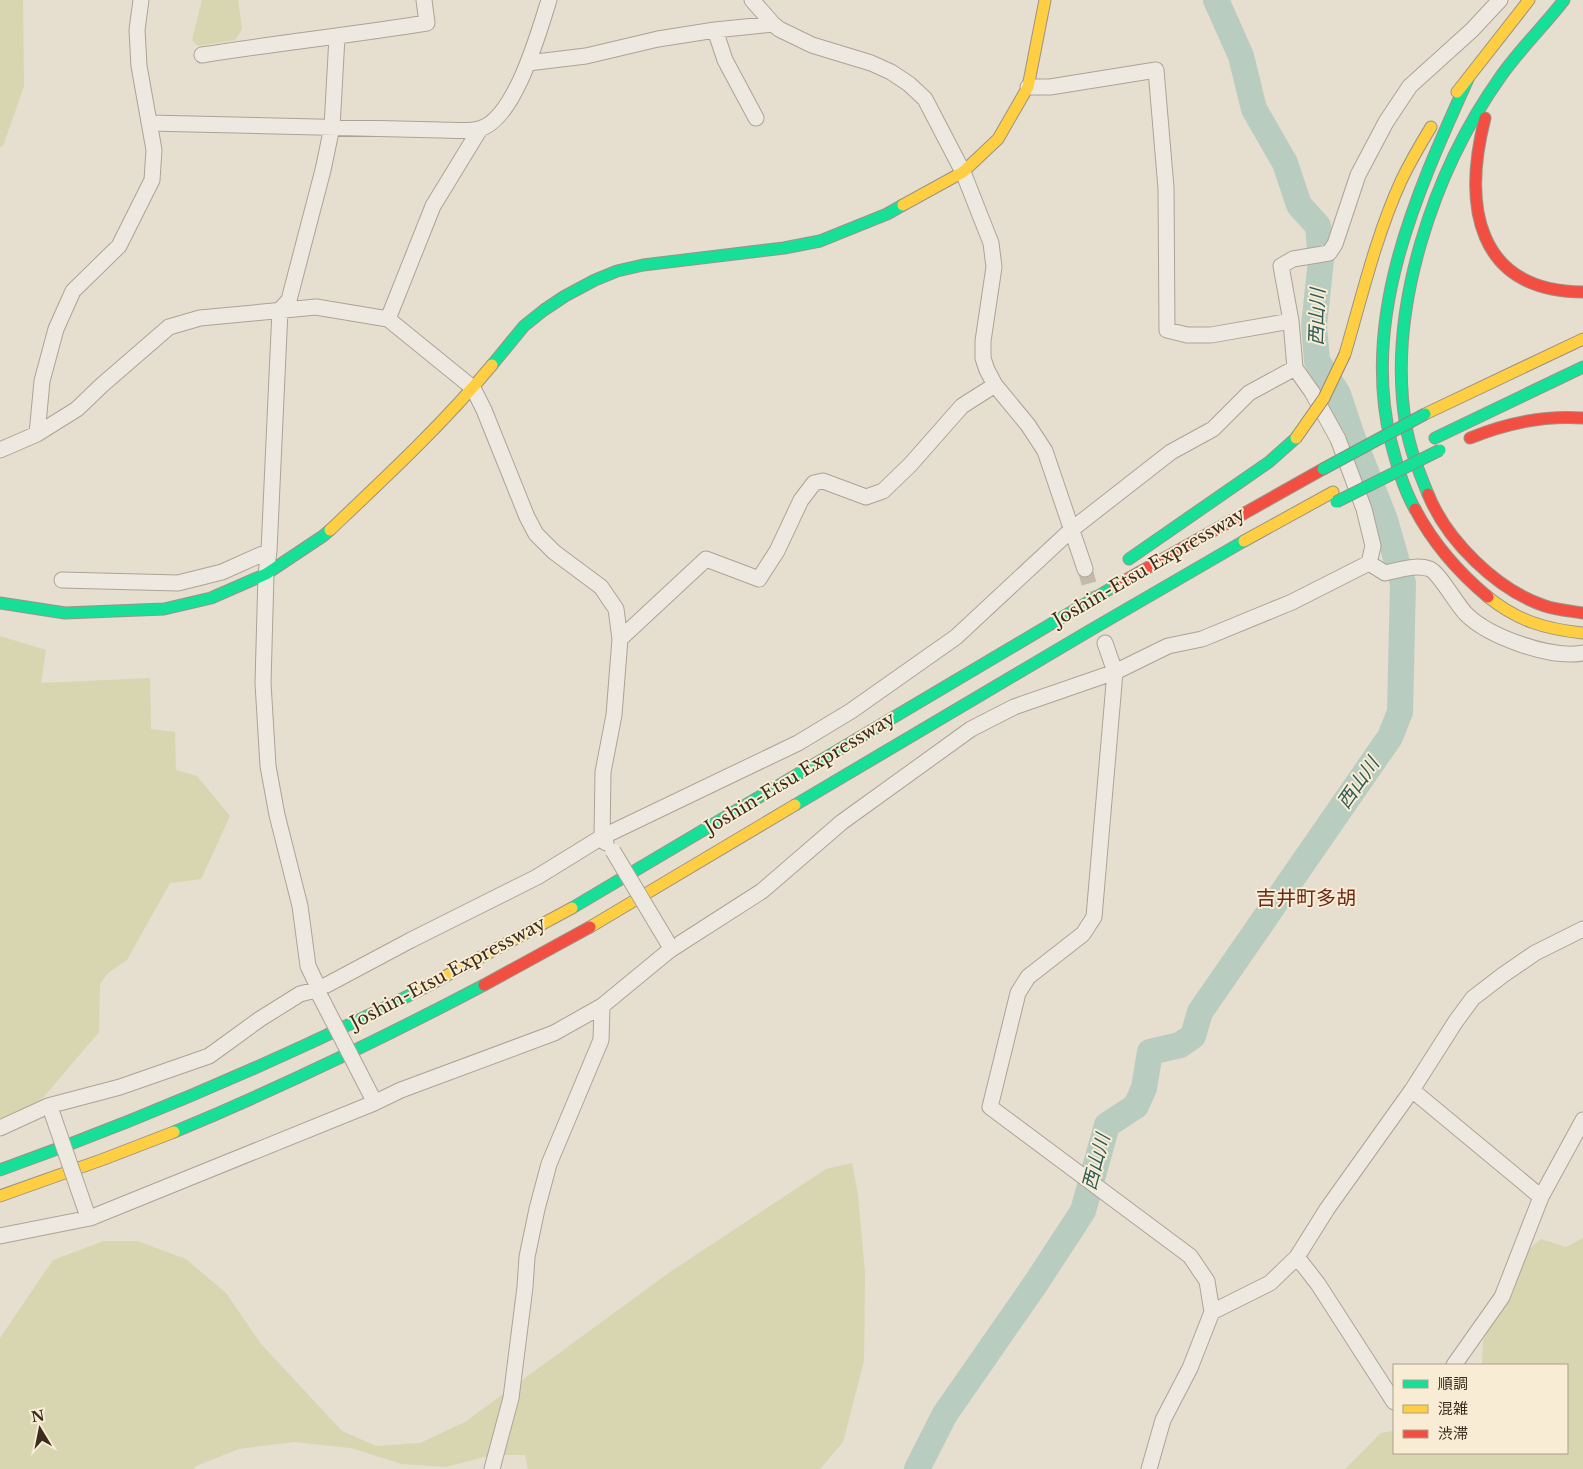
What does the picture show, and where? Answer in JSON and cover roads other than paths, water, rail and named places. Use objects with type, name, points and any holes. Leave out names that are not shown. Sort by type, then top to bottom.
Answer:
[{"type":"main road","points":[[0,603],[65,612],[92,613],[164,609],[211,598],[266,574],[323,536],[396,468],[473,388],[524,326],[565,296],[595,280],[643,265],[784,248],[820,241],[887,214],[963,172],[998,139],[1028,87],[1045,0]]},
{"type":"main road","points":[[1123,563],[1269,462],[1296,438],[1325,398],[1345,354],[1372,260],[1393,199],[1419,146],[1438,116],[1529,0]]},
{"type":"main road","points":[[1564,0],[1515,56],[1494,86],[1454,154],[1426,225],[1408,296],[1400,363],[1401,398],[1412,457],[1428,495],[1453,536],[1474,559],[1517,594],[1539,605],[1562,611],[1583,613]]},
{"type":"main road","points":[[1515,56],[1488,109],[1480,132],[1474,183],[1475,206],[1481,228],[1489,247],[1502,264],[1520,278],[1541,287],[1567,292],[1583,292]]},
{"type":"main road","points":[[1468,79],[1420,187],[1396,260],[1389,295],[1382,351],[1382,393],[1385,422],[1401,479],[1413,506],[1426,531],[1464,576],[1494,602],[1509,612],[1536,625],[1559,631],[1583,633]]},
{"type":"main road","name":"Joshin-Etsu Expressway","points":[[0,1170],[185,1100],[266,1064],[416,992],[546,922],[649,863],[1129,577],[1322,468],[1425,414],[1583,339]]},
{"type":"main road","name":"Joshin-Etsu Expressway","points":[[0,1196],[133,1148],[203,1120],[281,1085],[503,974],[609,915],[1219,555],[1335,497],[1427,443],[1583,367]]},
{"type":"main road","points":[[1335,497],[1449,446],[1510,423],[1557,416],[1583,418]]},
{"type":"main road","points":[[911,706],[1066,601]]},
{"type":"street","points":[[37,434],[42,381],[56,329],[74,291],[119,246],[152,180],[154,150],[139,66],[137,30],[142,0]]},
{"type":"street","points":[[202,55],[257,46],[337,37],[427,22],[424,0]]},
{"type":"street","points":[[388,320],[433,206],[480,129],[504,110],[518,88],[549,0]]},
{"type":"street","points":[[752,0],[773,24],[793,36],[885,69],[909,84],[925,99],[963,172],[991,243],[994,267],[983,341],[983,358],[987,370],[995,384],[1028,425],[1045,451],[1085,569]]},
{"type":"street","points":[[0,1236],[88,1214],[373,1099],[554,1033],[602,1006],[669,946],[762,891],[842,822],[971,729],[1014,707],[1115,672],[1168,646],[1202,639],[1292,602],[1369,563],[1373,546],[1364,509],[1338,439],[1312,392],[1295,368],[1291,321],[1281,266],[1293,259],[1329,253],[1335,244],[1358,175],[1386,122],[1410,86],[1472,30],[1500,0]]},
{"type":"street","points":[[528,63],[586,56],[658,39],[715,30],[773,24]]},
{"type":"street","points":[[715,30],[724,60],[756,118]]},
{"type":"street","points":[[337,37],[332,128],[324,170],[289,300],[280,310],[269,552],[266,574],[263,683],[268,766],[277,815],[300,906],[308,966],[373,1099]]},
{"type":"street","points":[[1028,87],[1050,87],[1156,70],[1166,188],[1168,330],[1187,335],[1211,335],[1291,321]]},
{"type":"street","points":[[150,123],[332,128],[480,129]]},
{"type":"street","points":[[0,450],[37,434],[77,409],[169,327],[200,318],[316,306],[388,320],[473,388],[484,410],[526,517],[536,534],[554,552],[601,588],[616,609],[620,639],[614,715],[602,772],[602,837],[613,851],[669,946]]},
{"type":"street","points":[[0,1128],[50,1109],[209,1056],[260,1019],[300,994],[320,992],[411,940],[537,877],[602,837],[798,743],[851,710],[956,637],[1071,530],[1171,452],[1213,429],[1249,393],[1295,368]]},
{"type":"street","points":[[620,639],[706,559],[759,579],[776,551],[802,500],[814,484],[824,480],[866,497],[883,491],[910,465],[962,406],[995,384]]},
{"type":"street","points":[[62,580],[178,583],[222,572],[269,552]]},
{"type":"street","points":[[1369,563],[1385,573],[1417,566],[1432,570],[1466,614],[1496,634],[1533,648],[1574,655],[1583,653]]},
{"type":"street","points":[[1105,643],[1115,672],[1094,917],[1083,934],[1028,977],[1018,993],[990,1107],[1190,1256],[1207,1281],[1212,1312],[1190,1368],[1163,1420],[1149,1469]]},
{"type":"street","points":[[1212,1312],[1270,1284],[1297,1258],[1327,1209],[1412,1090],[1473,998],[1534,953],[1583,929]]},
{"type":"street","points":[[492,1469],[511,1398],[527,1257],[537,1209],[549,1164],[601,1040],[602,1006]]},
{"type":"street","points":[[1412,1090],[1541,1198]]},
{"type":"street","points":[[50,1109],[88,1214]]},
{"type":"street","points":[[1455,1364],[1502,1297],[1541,1198],[1583,1120]]},
{"type":"street","points":[[1297,1258],[1318,1284],[1393,1400]]},
{"type":"waterway","name":"西山川","points":[[917,1469],[945,1414],[1036,1283],[1083,1211],[1107,1125],[1136,1106],[1144,1088],[1150,1052],[1180,1045],[1193,1036],[1200,1012],[1390,737],[1400,712],[1403,583],[1385,520],[1352,436],[1338,394],[1317,361],[1314,326],[1321,260],[1318,226],[1299,205],[1285,163],[1254,109],[1241,56],[1216,0]]},
{"type":"tunnel","points":[[1085,569],[1095,606]]},
{"type":"district","name":"吉井町多胡","points":[[1306,898]]}]
